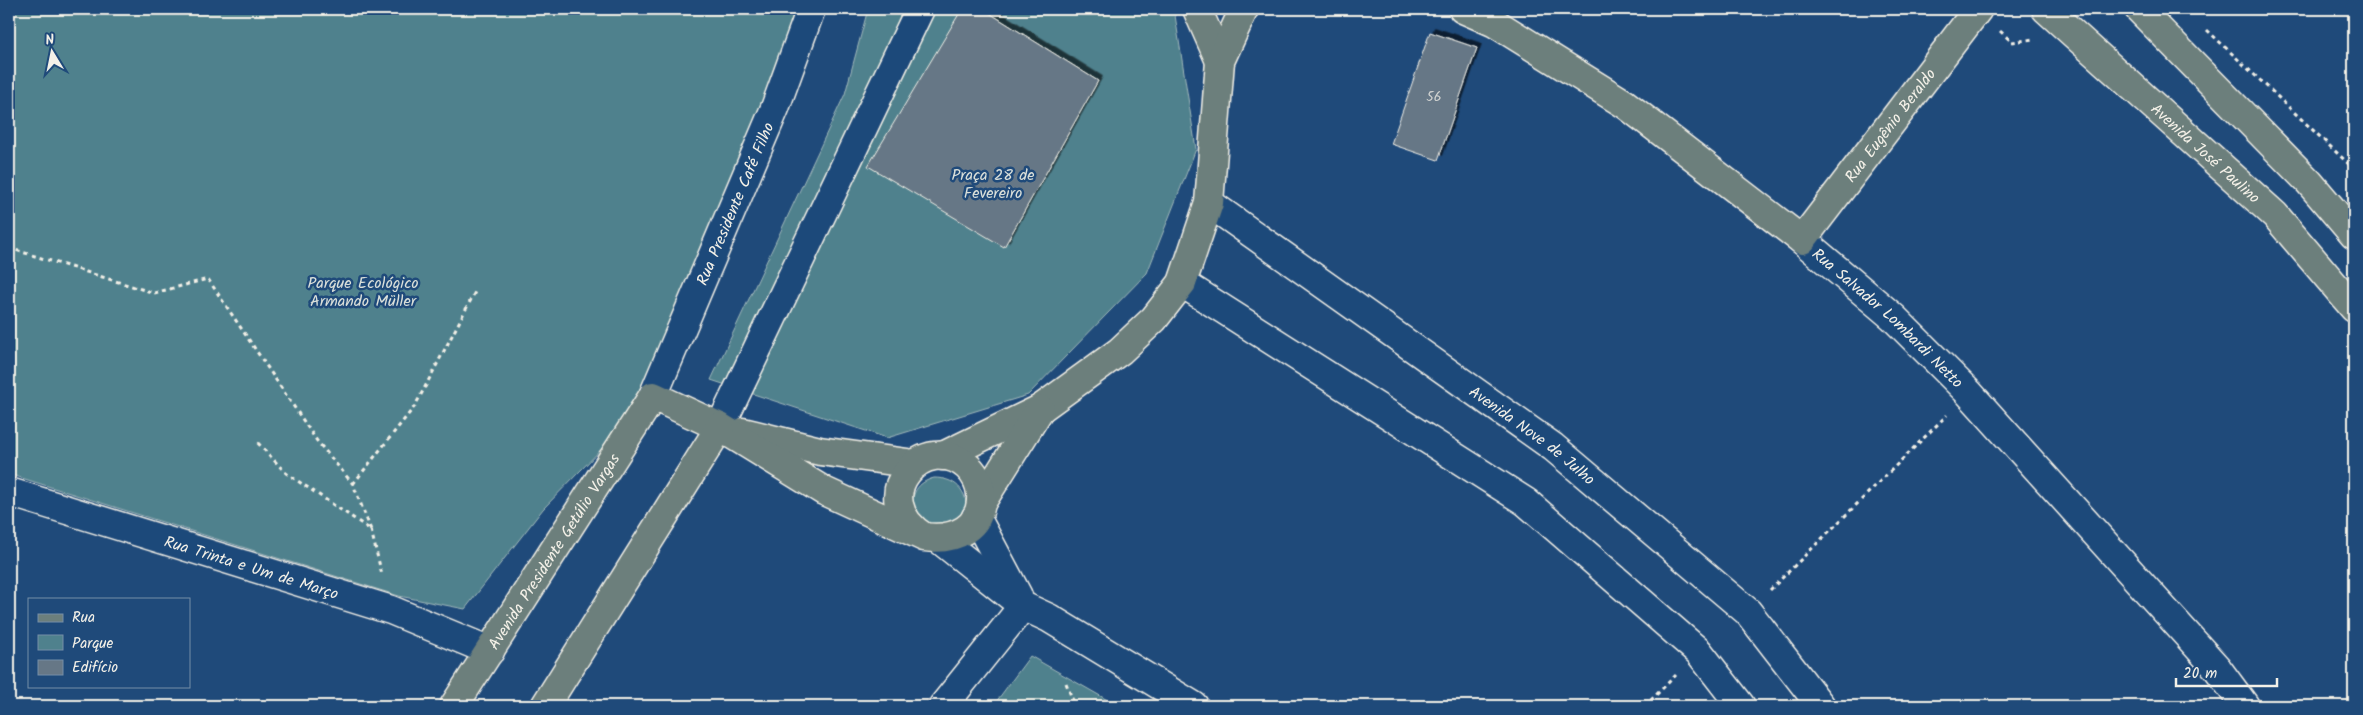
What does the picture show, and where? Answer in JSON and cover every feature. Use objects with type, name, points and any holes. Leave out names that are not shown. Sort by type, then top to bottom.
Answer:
[{"type":"main road","points":[[1197,9],[1220,61]]},
{"type":"main road","points":[[943,456],[1040,408],[1120,351],[1154,319],[1182,283],[1209,202],[1220,61],[1244,9]]},
{"type":"main road","name":"Rua Salvador Lombardi Netto","points":[[1463,9],[1495,23],[1625,104],[1802,240]]},
{"type":"main road","name":"Rua Eugênio Beraldo","points":[[1802,240],[1978,9]]},
{"type":"main road","name":"Avenida José Paulino","points":[[2046,9],[2275,215],[2354,308]]},
{"type":"main road","points":[[2139,9],[2309,182],[2354,235]]},
{"type":"main road","points":[[653,396],[720,427],[824,491],[932,538]]},
{"type":"main road","name":"Avenida Presidente Getúlio Vargas","points":[[454,706],[653,396]]},
{"type":"main road","points":[[979,510],[980,486],[972,472],[954,458],[943,456],[928,457],[915,464],[904,474],[898,488],[898,503],[902,517],[911,529],[932,538],[954,536],[968,528],[979,510],[1040,408]]},
{"type":"main road","points":[[720,427],[820,451],[915,464]]},
{"type":"main road","points":[[544,706],[720,427]]},
{"type":"street","name":"Rua Presidente Café Filho","points":[[653,396],[775,108],[810,9]]},
{"type":"street","points":[[720,427],[920,9]]},
{"type":"street","name":"Avenida Nove de Julho","points":[[1209,202],[1553,447],[1748,612],[1821,706]]},
{"type":"street","name":"Rua Salvador Lombardi Netto","points":[[1802,240],[1893,316],[1969,393],[2217,668],[2245,706]]},
{"type":"street","points":[[1182,283],[1526,502],[1699,652],[1741,706]]},
{"type":"street","name":"Rua Trinta e Um de Março","points":[[9,492],[391,610],[490,651]]},
{"type":"street","points":[[979,510],[1023,606]]},
{"type":"street","points":[[932,538],[1023,606],[1049,618],[1194,706]]},
{"type":"street","points":[[943,706],[1023,606]]},
{"type":"path","points":[[2206,29],[2354,169]]},
{"type":"path","points":[[9,248],[154,293],[208,279],[317,441],[353,484],[371,530],[391,610]]},
{"type":"path","points":[[353,484],[415,406],[476,290]]},
{"type":"path","points":[[1748,612],[1969,393]]},
{"type":"path","points":[[256,441],[286,473],[371,530]]},
{"type":"path","points":[[369,525],[371,530]]},
{"type":"path","points":[[1645,706],[1699,652]]},
{"type":"path","points":[[1066,683],[1075,706]]},
{"type":"green space","name":"Parque Ecológico Armando Müller","points":[[9,9],[811,9],[653,396],[543,509],[465,609],[399,596],[9,474]]},
{"type":"green space","name":"Praça 28 de Fevereiro","points":[[868,9],[1174,9],[1196,149],[1147,273],[1028,395],[887,438],[711,380],[845,94]]},
{"type":"green space","points":[[934,478],[954,483],[965,497],[967,511],[943,535],[910,511],[916,490],[923,483]]},
{"type":"green space","points":[[1030,656],[1118,706],[993,706]]},
{"type":"building","points":[[962,9],[983,9],[1098,81],[1004,247],[868,166]]},
{"type":"building","points":[[1430,32],[1477,48],[1438,160],[1391,144]]}]
